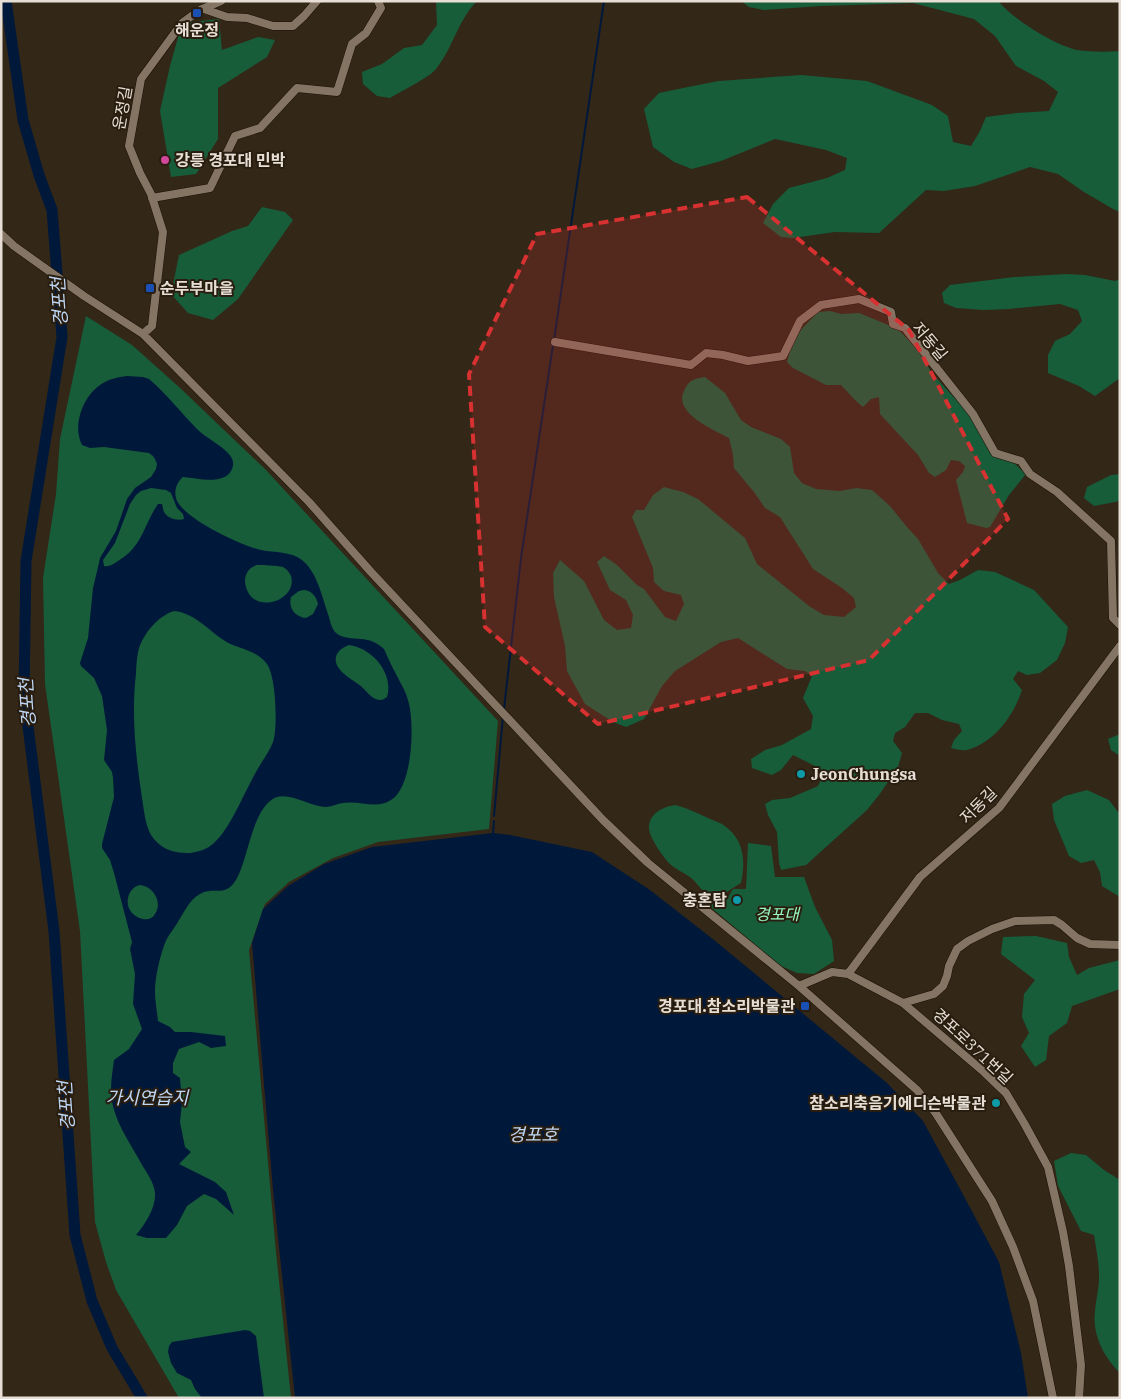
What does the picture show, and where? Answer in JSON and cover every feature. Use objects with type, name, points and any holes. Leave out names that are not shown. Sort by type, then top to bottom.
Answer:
[{"type":"street","name":"운정길","points":[[143,334],[152,326],[163,232],[152,198],[129,146],[141,79],[182,23],[204,8],[221,1]]},
{"type":"street","points":[[204,8],[227,17],[247,18],[274,26],[293,26],[317,1]]},
{"type":"street","points":[[152,198],[210,188],[235,136],[260,128],[297,88],[337,92],[352,44],[366,33],[381,8],[378,1]]},
{"type":"street","points":[[1,234],[14,246],[84,296],[143,334],[309,502],[371,572],[603,820],[648,863],[799,986],[917,1090],[935,1112],[992,1201],[1013,1247],[1033,1301],[1053,1398]]},
{"type":"street","name":"저동길","points":[[555,342],[691,365],[706,353],[748,360],[784,356],[800,321],[822,305],[858,299],[891,312],[893,324],[905,328],[972,414],[995,454],[1020,461],[1030,474],[1057,492],[1111,541],[1113,618],[1120,625]]},
{"type":"street","name":"저동길","points":[[848,974],[920,877],[999,808],[1120,646]]},
{"type":"street","points":[[903,1003],[934,994],[943,986],[957,949],[992,929],[1015,921],[1054,920],[1077,938],[1090,944],[1120,945]]},
{"type":"street","points":[[799,986],[832,972],[848,974]]},
{"type":"street","name":"경포로371번길","points":[[848,974],[903,1003],[1006,1093],[1048,1167],[1069,1266],[1081,1365],[1079,1398]]},
{"type":"highlighted area","points":[[747,197],[909,330],[1008,519],[869,660],[598,724],[485,627],[469,374],[537,234]]},
{"type":"green space","points":[[436,1],[477,1],[465,17],[442,61],[433,72],[390,98],[377,96],[363,84],[362,72],[382,64],[404,48],[422,45],[437,25]]},
{"type":"green space","points":[[741,1],[998,1],[1013,16],[1057,43],[1077,50],[1120,51],[1120,212],[1084,192],[1058,174],[1030,167],[975,186],[944,191],[926,190],[879,233],[835,232],[793,238],[781,237],[763,223],[773,204],[789,188],[827,178],[845,170],[847,158],[826,150],[775,139],[721,161],[692,169],[674,162],[653,147],[644,109],[659,93],[719,81],[801,75],[867,81],[932,105],[948,116],[953,142],[971,146],[986,117],[1049,111],[1058,92],[1044,81],[1016,66],[995,36],[974,19],[913,3],[764,10],[749,7]]},
{"type":"green space","points":[[219,19],[222,50],[258,37],[275,40],[267,57],[218,88],[218,139],[196,174],[171,177],[160,111],[182,23]]},
{"type":"green space","points":[[262,207],[285,212],[293,220],[238,299],[213,320],[188,313],[171,294],[179,255],[232,231],[248,226]]},
{"type":"green space","points":[[1066,274],[1085,275],[1115,281],[1120,279],[1120,378],[1095,396],[1079,386],[1048,373],[1048,355],[1055,341],[1070,334],[1082,321],[1078,310],[1060,304],[984,310],[956,308],[944,303],[942,293],[950,285],[1014,277]]},
{"type":"green space","points":[[830,311],[841,314],[859,313],[898,329],[918,350],[932,373],[968,413],[991,454],[1015,464],[1026,474],[1009,495],[990,527],[986,528],[967,523],[956,480],[963,472],[965,466],[959,461],[951,460],[946,470],[935,477],[929,473],[918,455],[880,414],[879,397],[871,399],[863,407],[841,385],[826,385],[793,368],[787,362],[793,338],[818,312]]},
{"type":"green space","points":[[86,316],[132,345],[265,469],[498,721],[489,829],[378,842],[333,858],[289,882],[265,904],[249,950],[291,1398],[179,1398],[116,1290],[95,1222],[80,931],[45,684],[43,578],[56,494],[60,439]]},
{"type":"green space","points":[[705,377],[725,393],[741,420],[751,427],[781,439],[790,447],[794,473],[802,483],[816,489],[840,491],[856,488],[872,490],[890,506],[918,539],[938,573],[949,584],[978,570],[995,572],[1034,590],[1068,627],[1065,643],[1057,660],[1040,673],[1027,675],[1018,671],[1013,679],[1022,690],[1014,709],[994,735],[967,750],[951,748],[954,740],[962,731],[959,724],[942,720],[928,713],[915,713],[905,727],[895,733],[893,741],[902,753],[898,767],[867,810],[806,865],[781,870],[777,832],[768,815],[765,804],[772,800],[790,798],[818,786],[824,773],[817,767],[793,755],[781,770],[772,775],[752,768],[751,759],[765,750],[782,745],[811,729],[813,716],[803,698],[812,676],[805,671],[787,669],[738,638],[721,642],[675,671],[662,686],[644,719],[626,727],[613,722],[585,704],[567,671],[565,646],[554,597],[553,573],[560,560],[584,581],[604,620],[617,630],[631,628],[633,615],[626,600],[610,590],[597,562],[604,556],[644,589],[665,617],[676,621],[684,604],[681,595],[664,591],[654,582],[653,568],[632,517],[636,510],[644,510],[653,495],[664,487],[683,492],[698,499],[745,538],[757,564],[809,606],[824,615],[844,617],[856,607],[854,598],[813,569],[780,517],[765,508],[734,468],[729,438],[697,420],[684,406],[682,399],[688,384],[694,379]]},
{"type":"green space","points":[[1120,474],[1120,501],[1094,506],[1084,498],[1087,487],[1111,475]]},
{"type":"green space","points":[[1120,734],[1120,756],[1111,750],[1108,739]]},
{"type":"green space","points":[[1087,790],[1109,800],[1120,812],[1120,897],[1102,886],[1100,872],[1094,860],[1081,863],[1069,856],[1054,820],[1052,804],[1065,796]]},
{"type":"green space","points":[[675,805],[722,824],[735,836],[742,850],[743,874],[741,883],[721,895],[710,895],[690,877],[668,862],[659,851],[649,828],[651,818],[654,815],[666,807]]},
{"type":"green space","name":"경포대","points":[[748,843],[771,846],[775,877],[804,877],[815,907],[832,940],[834,961],[814,974],[797,973],[781,966],[702,900],[725,902],[733,889],[746,889]]},
{"type":"green space","points":[[1036,936],[1067,943],[1069,957],[1077,975],[1089,968],[1120,960],[1120,989],[1072,1006],[1067,1023],[1049,1036],[1046,1060],[1035,1067],[1021,1046],[1029,1033],[1022,1017],[1024,994],[1035,980],[1001,954],[1003,937]]},
{"type":"green space","points":[[1071,1153],[1086,1155],[1120,1180],[1120,1373],[1104,1353],[1095,1329],[1099,1277],[1094,1235],[1081,1231],[1058,1186],[1054,1161]]},
{"type":"water","name":"가시연습지","points":[[127,376],[149,379],[197,429],[229,454],[232,460],[232,469],[223,478],[210,480],[183,477],[175,492],[180,506],[200,522],[240,543],[261,550],[292,555],[302,560],[312,571],[335,632],[345,637],[371,641],[384,649],[405,691],[411,723],[408,768],[404,782],[398,793],[391,800],[373,805],[349,802],[325,807],[294,798],[277,797],[269,802],[256,821],[236,880],[228,889],[205,892],[196,896],[166,940],[155,985],[158,1021],[175,1032],[225,1036],[226,1046],[211,1048],[199,1042],[179,1049],[173,1063],[173,1073],[180,1078],[182,1103],[180,1122],[185,1147],[191,1152],[179,1164],[215,1182],[226,1192],[234,1215],[216,1199],[204,1194],[187,1206],[177,1225],[166,1238],[147,1238],[136,1235],[152,1210],[155,1193],[150,1178],[115,1114],[111,1094],[114,1060],[129,1049],[142,1029],[133,1004],[135,974],[130,949],[132,942],[110,860],[102,848],[114,797],[112,772],[104,760],[107,730],[102,696],[94,678],[80,663],[88,638],[93,588],[100,558],[116,531],[127,499],[135,488],[151,477],[157,464],[149,453],[104,447],[90,448],[82,445],[79,437],[78,429],[81,412],[94,390],[103,383]],"holes":[[[151,488],[166,490],[171,493],[184,519],[176,520],[171,518],[164,512],[162,504],[158,504],[133,549],[113,564],[104,566],[103,560],[115,543],[130,504],[141,491]],[[257,565],[283,567],[291,576],[291,585],[288,592],[282,598],[274,601],[266,603],[257,601],[251,596],[245,584],[247,574],[251,568]],[[299,591],[309,591],[313,594],[318,604],[313,614],[306,618],[302,617],[293,611],[290,601],[291,597]],[[174,611],[181,612],[200,622],[228,643],[257,655],[267,664],[270,670],[274,690],[275,735],[269,750],[220,837],[209,847],[190,853],[168,850],[151,835],[145,817],[138,768],[134,705],[138,654],[145,636],[153,625]],[[349,645],[358,647],[373,656],[384,671],[387,679],[387,697],[381,700],[374,698],[342,672],[336,664],[336,656],[344,647]],[[140,885],[153,891],[158,905],[153,917],[147,919],[137,917],[129,909],[128,896],[133,889]]]},
{"type":"water","name":"경포호","points":[[493,833],[592,852],[650,890],[714,940],[887,1083],[923,1121],[999,1262],[1021,1353],[1028,1398],[295,1398],[273,1190],[252,943],[263,909],[288,886],[324,864],[372,847]]},
{"type":"water","points":[[245,1330],[250,1331],[256,1336],[264,1398],[202,1398],[191,1380],[177,1373],[171,1363],[168,1352],[172,1342]]},
{"type":"waterway","name":"경포천","points":[[6,1],[23,120],[39,175],[52,210],[62,337],[26,561],[24,695],[54,931],[75,1235],[92,1301],[112,1348],[142,1398]]},
{"type":"waterway","points":[[554,340],[604,1]]},
{"type":"waterway","points":[[504,709],[521,558],[553,345]]},
{"type":"waterway","points":[[494,816],[503,716]]},
{"type":"waterway","points":[[493,833],[494,821]]},
{"type":"place","name":"해운정","points":[[197,13]]},
{"type":"place","name":"강릉 경포대 민박","points":[[165,160]]},
{"type":"place","name":"순두부마을","points":[[150,288]]},
{"type":"place","name":"JeonChungsa","points":[[801,774]]},
{"type":"place","name":"충혼탑","points":[[737,900]]},
{"type":"place","name":"경포대.참소리박물관","points":[[805,1006]]},
{"type":"place","name":"참소리축음기에디슨박물관","points":[[996,1103]]}]
